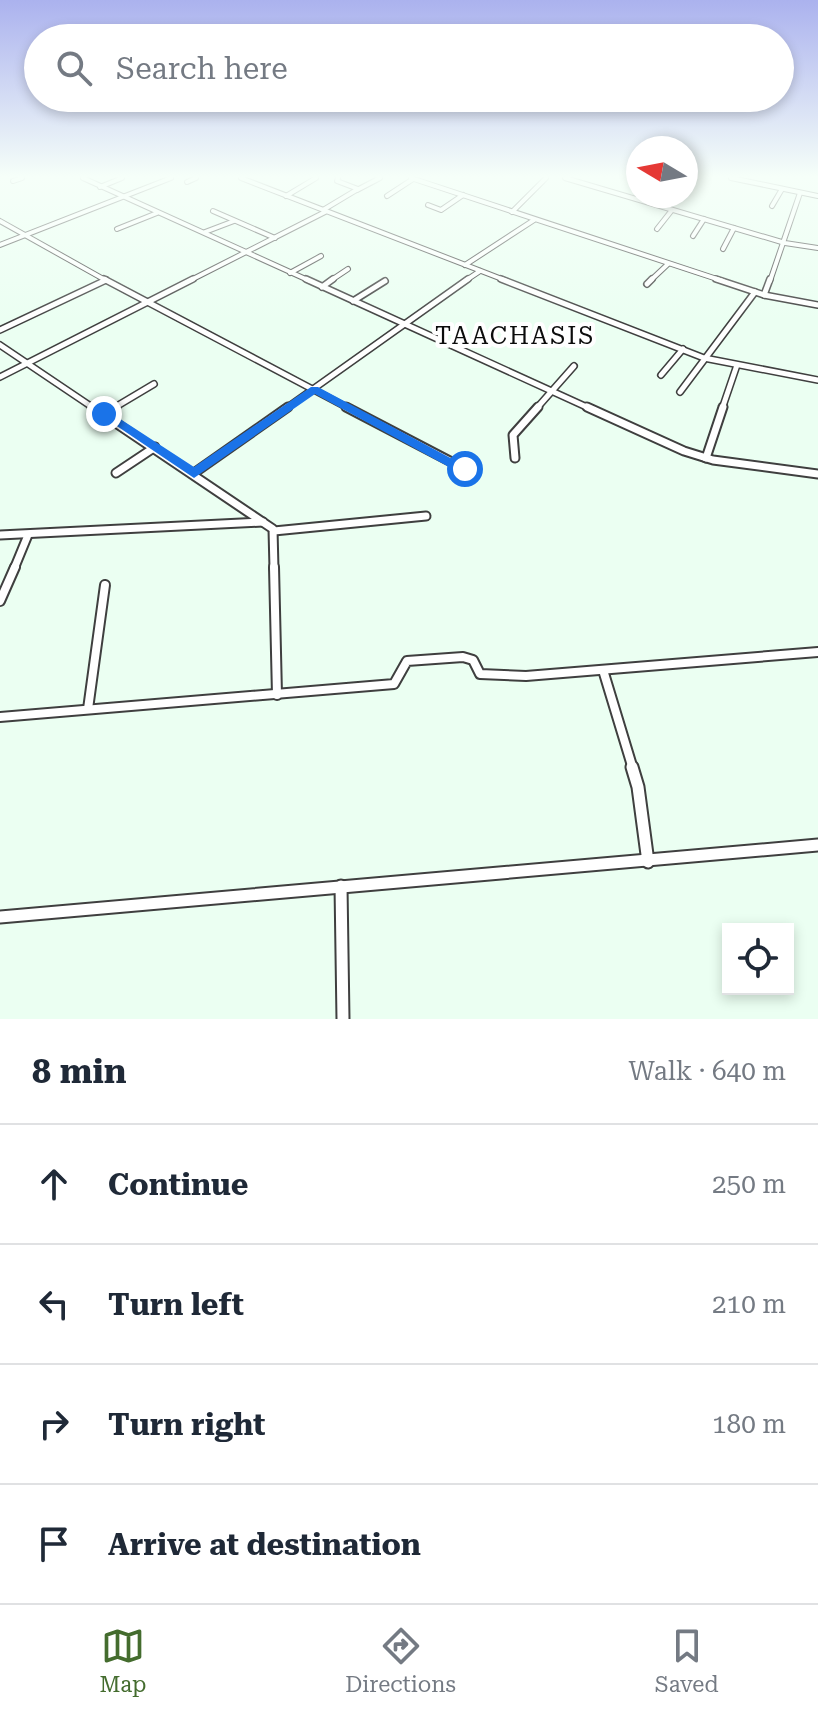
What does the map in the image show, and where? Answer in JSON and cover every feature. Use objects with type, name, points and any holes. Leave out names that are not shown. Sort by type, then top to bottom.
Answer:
[{"type":"street","points":[[8,226],[146,303],[465,469]]},
{"type":"street","points":[[0,245],[49,226]]},
{"type":"street","points":[[117,229],[126,226]]},
{"type":"street","points":[[189,226],[706,458],[818,474]]},
{"type":"street","points":[[205,232],[222,226]]},
{"type":"street","points":[[245,226],[275,238]]},
{"type":"street","points":[[0,377],[298,226]]},
{"type":"street","points":[[362,226],[704,358],[818,380]]},
{"type":"street","points":[[465,265],[525,226]]},
{"type":"street","points":[[551,226],[764,295],[818,305]]},
{"type":"street","points":[[657,229],[660,226]]},
{"type":"street","points":[[693,236],[700,226]]},
{"type":"street","points":[[726,226],[785,243],[818,248]]},
{"type":"street","points":[[764,295],[790,226]]},
{"type":"street","points":[[723,249],[734,228]]},
{"type":"street","points":[[290,273],[321,256]]},
{"type":"street","points":[[647,284],[668,264]]},
{"type":"street","points":[[322,287],[348,269]]},
{"type":"street","points":[[194,473],[408,325],[480,271]]},
{"type":"street","points":[[0,330],[106,280]]},
{"type":"street","points":[[353,301],[385,281]]},
{"type":"street","points":[[680,392],[755,292]]},
{"type":"street","points":[[0,345],[194,473],[274,531],[426,516]]},
{"type":"street","points":[[661,375],[683,349]]},
{"type":"street","points":[[706,458],[737,365]]},
{"type":"street","points":[[515,458],[513,435],[574,366]]},
{"type":"street","points":[[104,414],[154,384]]},
{"type":"street","points":[[116,473],[155,447]]},
{"type":"street","points":[[0,535],[263,522]]},
{"type":"street","points":[[274,531],[277,695]]},
{"type":"street","points":[[0,601],[28,535]]},
{"type":"street","points":[[88,709],[105,585]]},
{"type":"street","points":[[0,717],[394,684],[407,661],[469,658],[476,664],[477,672],[485,675],[565,675],[818,652]]},
{"type":"street","points":[[603,670],[638,787],[648,862]]},
{"type":"street","points":[[0,917],[818,845]]},
{"type":"street","points":[[341,886],[343,1019]]},
{"type":"district","name":"TAACHASIS","points":[[515,336]]},
{"type":"route","points":[[104,414],[194,473],[314,390],[465,469]]}]
